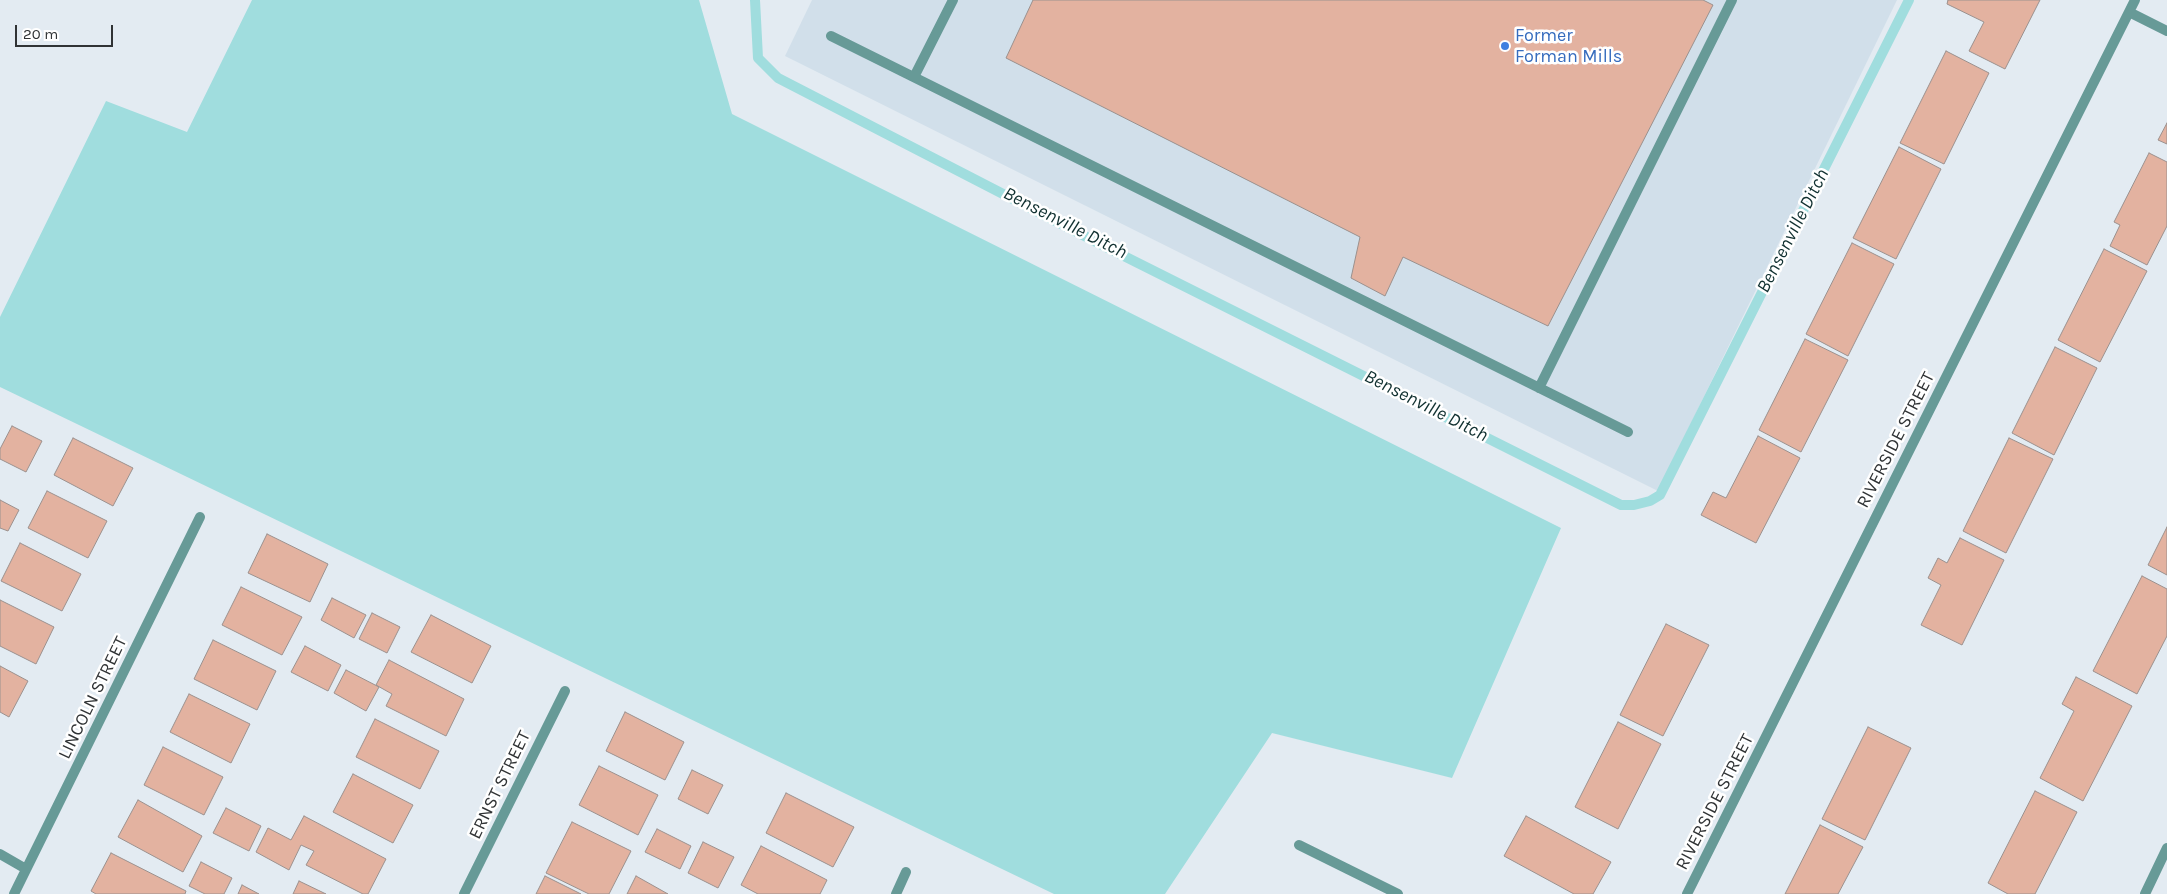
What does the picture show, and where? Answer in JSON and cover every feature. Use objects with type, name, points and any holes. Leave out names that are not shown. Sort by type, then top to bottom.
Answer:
[{"type":"street","points":[[914,77],[953,0]]},
{"type":"street","points":[[1539,388],[1732,0]]},
{"type":"street","name":"RIVERSIDE STREET","points":[[1687,894],[2135,0]]},
{"type":"street","points":[[2129,12],[2167,31]]},
{"type":"street","points":[[831,36],[1628,432]]},
{"type":"street","name":"LINCOLN STREET","points":[[14,894],[200,516]]},
{"type":"street","name":"ERNST STREET","points":[[464,894],[565,691]]},
{"type":"street","points":[[1299,845],[1398,894]]},
{"type":"street","points":[[2145,894],[2167,848]]},
{"type":"street","points":[[0,854],[26,868]]},
{"type":"street","points":[[896,894],[906,872]]},
{"type":"shaded area","points":[[812,0],[1897,0],[1658,491],[785,56]]},
{"type":"water","points":[[252,0],[699,0],[732,114],[1561,528],[1452,778],[1272,733],[1165,894],[1054,894],[0,387],[0,317],[106,101],[187,132]]},
{"type":"building","points":[[1033,0],[1703,0],[1713,5],[1548,326],[1403,257],[1385,296],[1351,278],[1360,237],[1006,58]]},
{"type":"building","points":[[1948,0],[2040,0],[2005,69],[1969,51],[1984,22],[1947,4]]},
{"type":"building","points":[[1946,51],[1989,73],[1944,164],[1900,143]]},
{"type":"building","points":[[2167,123],[2167,144],[2158,140]]},
{"type":"building","points":[[1899,147],[1941,169],[1896,259],[1853,238]]},
{"type":"building","points":[[2149,153],[2167,162],[2167,226],[2147,265],[2110,246],[2120,225],[2114,222]]},
{"type":"building","points":[[1852,243],[1894,264],[1848,356],[1806,334]]},
{"type":"building","points":[[2104,249],[2147,271],[2100,362],[2058,340]]},
{"type":"building","points":[[1805,339],[1848,360],[1801,452],[1759,430]]},
{"type":"building","points":[[2055,347],[2097,368],[2054,455],[2012,433]]},
{"type":"building","points":[[12,426],[42,441],[26,472],[0,459],[0,449]]},
{"type":"building","points":[[1758,436],[1800,458],[1756,543],[1701,515],[1713,492],[1726,498]]},
{"type":"building","points":[[73,438],[133,468],[113,506],[54,475]]},
{"type":"building","points":[[2009,438],[2053,459],[2006,553],[1963,531]]},
{"type":"building","points":[[47,491],[107,521],[88,558],[28,528]]},
{"type":"building","points":[[0,500],[19,510],[8,531],[0,528]]},
{"type":"building","points":[[2167,527],[2167,575],[2148,565]]},
{"type":"building","points":[[267,534],[328,564],[310,602],[248,573]]},
{"type":"building","points":[[1960,538],[2004,560],[1962,645],[1921,625],[1941,585],[1928,578],[1938,558],[1947,563]]},
{"type":"building","points":[[20,543],[81,574],[62,611],[1,581]]},
{"type":"building","points":[[2142,576],[2167,589],[2167,636],[2137,694],[2093,671]]},
{"type":"building","points":[[241,587],[302,617],[282,655],[222,625]]},
{"type":"building","points":[[332,598],[366,615],[354,638],[321,620]]},
{"type":"building","points":[[0,600],[54,627],[36,664],[0,646]]},
{"type":"building","points":[[372,613],[400,627],[387,653],[359,639]]},
{"type":"building","points":[[431,615],[491,646],[472,683],[411,652]]},
{"type":"building","points":[[1666,624],[1709,645],[1663,736],[1620,715]]},
{"type":"building","points":[[213,640],[276,671],[257,710],[194,679]]},
{"type":"building","points":[[305,646],[341,665],[328,691],[291,672]]},
{"type":"building","points":[[389,660],[464,699],[446,736],[386,706],[392,694],[376,685]]},
{"type":"building","points":[[0,666],[28,681],[9,717],[0,712]]},
{"type":"building","points":[[346,670],[379,687],[366,711],[334,693]]},
{"type":"building","points":[[2076,677],[2132,706],[2083,801],[2040,778],[2074,711],[2062,704]]},
{"type":"building","points":[[189,694],[250,724],[231,763],[170,732]]},
{"type":"building","points":[[625,712],[684,742],[665,780],[606,751]]},
{"type":"building","points":[[375,719],[439,751],[420,789],[356,757]]},
{"type":"building","points":[[1618,722],[1661,744],[1618,829],[1575,807]]},
{"type":"building","points":[[1868,727],[1911,748],[1865,840],[1822,819]]},
{"type":"building","points":[[163,747],[223,777],[204,815],[144,785]]},
{"type":"building","points":[[599,766],[658,795],[638,835],[579,805]]},
{"type":"building","points":[[692,770],[723,785],[708,814],[678,799]]},
{"type":"building","points":[[353,774],[413,805],[393,843],[333,812]]},
{"type":"building","points":[[2035,791],[2077,812],[2035,894],[2008,894],[1988,883]]},
{"type":"building","points":[[786,793],[854,827],[833,867],[766,833]]},
{"type":"building","points":[[138,800],[202,836],[183,872],[118,837]]},
{"type":"building","points":[[226,808],[261,826],[249,851],[213,833]]},
{"type":"building","points":[[304,816],[386,859],[368,894],[363,894],[306,865],[314,851],[301,845],[289,870],[256,852],[268,828],[291,840]]},
{"type":"building","points":[[1526,816],[1611,862],[1593,894],[1574,894],[1504,856]]},
{"type":"building","points":[[572,822],[631,851],[609,894],[589,894],[546,873]]},
{"type":"building","points":[[1820,825],[1863,847],[1838,894],[1785,894]]},
{"type":"building","points":[[657,829],[691,846],[680,869],[645,852]]},
{"type":"building","points":[[703,842],[734,857],[718,888],[688,873]]},
{"type":"building","points":[[761,846],[827,880],[820,894],[758,894],[741,885]]},
{"type":"building","points":[[111,853],[186,891],[185,894],[96,894],[91,891]]},
{"type":"building","points":[[201,862],[232,878],[224,894],[205,894],[189,886]]},
{"type":"building","points":[[545,876],[581,894],[536,894]]},
{"type":"building","points":[[636,876],[668,894],[627,894]]},
{"type":"building","points":[[299,881],[326,894],[293,894]]},
{"type":"building","points":[[242,885],[259,894],[238,894]]},
{"type":"waterway","name":"Bensenville Ditch","points":[[755,0],[758,58],[778,78],[1102,245],[1621,505],[1634,505],[1650,501],[1660,495],[1909,0]]},
{"type":"place","name":"Former Forman Mills","points":[[1505,46]]}]
